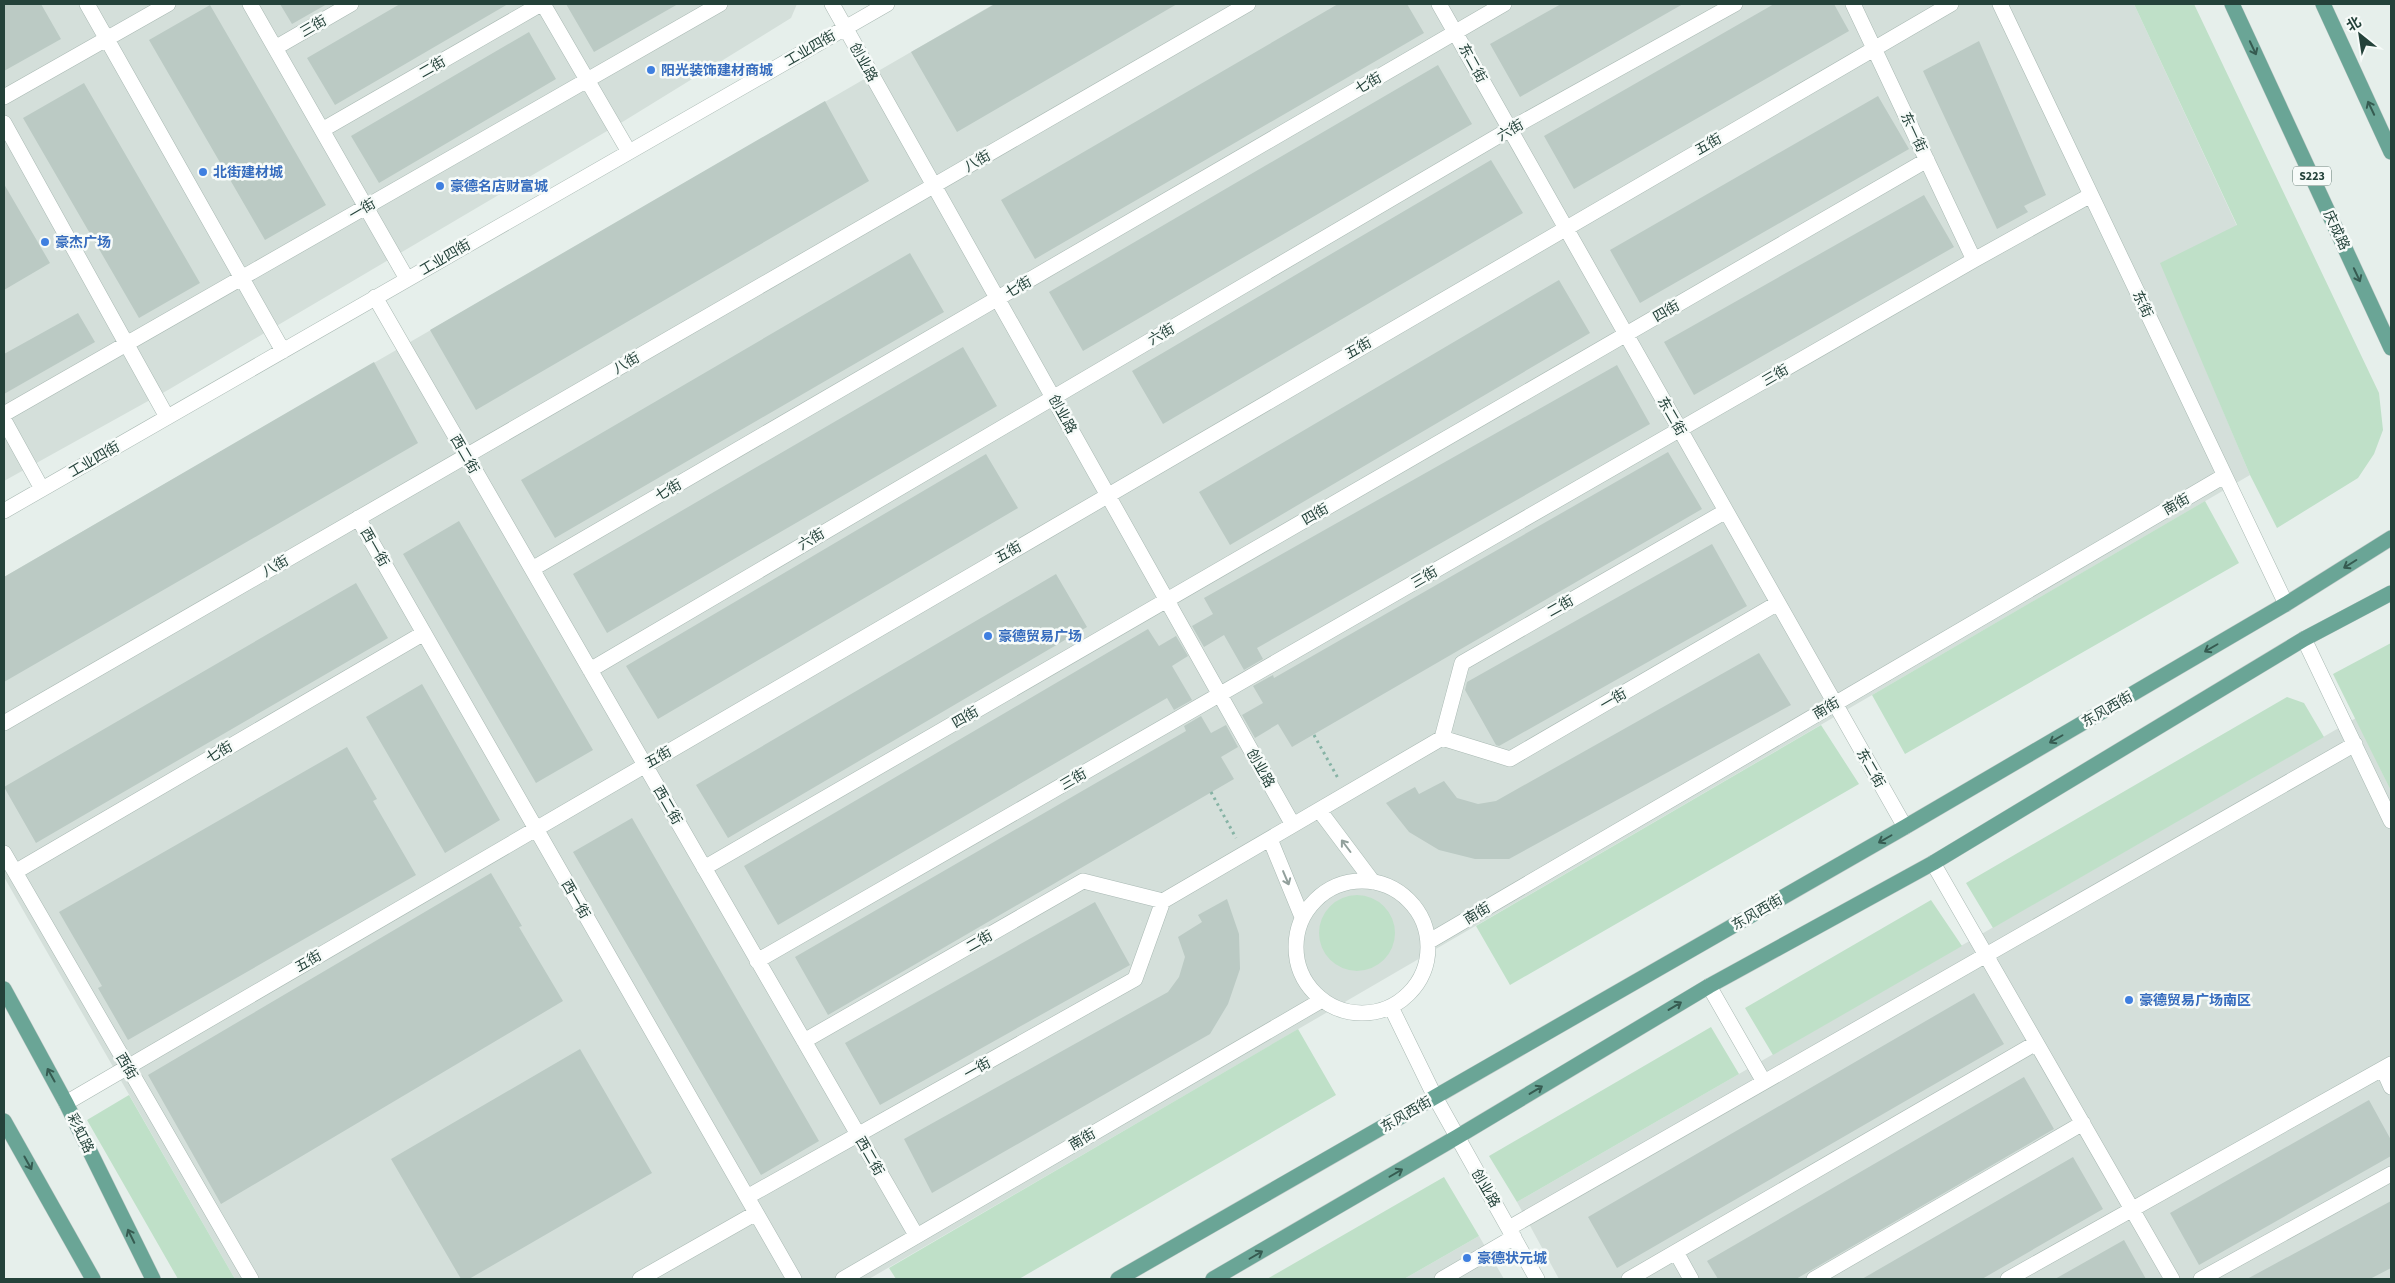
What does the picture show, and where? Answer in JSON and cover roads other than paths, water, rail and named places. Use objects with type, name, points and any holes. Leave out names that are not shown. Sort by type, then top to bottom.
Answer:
[{"type":"main road","name":"庆成路","points":[[2232,4],[2391,348]]},
{"type":"main road","points":[[2323,4],[2391,152]]},
{"type":"main road","name":"东风西街","points":[[1118,1279],[1906,827],[2286,604],[2391,538]]},
{"type":"main road","points":[[1213,1279],[1457,1137],[1709,986],[1933,863],[2304,639],[2391,592]]},
{"type":"main road","name":"彩虹路","points":[[4,989],[66,1103],[153,1279]]},
{"type":"main road","points":[[4,1121],[94,1279]]},
{"type":"street","points":[[87,4],[283,350]]},
{"type":"street","points":[[4,97],[168,4]]},
{"type":"street","points":[[250,4],[407,279]]},
{"type":"street","name":"三街","points":[[275,48],[351,4]]},
{"type":"street","points":[[542,4],[629,152]]},
{"type":"street","name":"二街","points":[[322,130],[542,4]]},
{"type":"street","name":"一街","points":[[4,414],[720,4]]},
{"type":"street","name":"创业路","points":[[832,4],[1294,825]]},
{"type":"street","name":"工业四街","points":[[4,511],[887,4]]},
{"type":"street","name":"八街","points":[[4,723],[1248,4]]},
{"type":"street","name":"东二街","points":[[1439,4],[1906,827]]},
{"type":"street","name":"七街","points":[[532,569],[1504,4]]},
{"type":"street","name":"六街","points":[[590,670],[1510,129],[1734,4]]},
{"type":"street","name":"东一街","points":[[1853,4],[1974,260]]},
{"type":"street","name":"五街","points":[[66,1103],[1107,494],[1951,4]]},
{"type":"street","name":"东街","points":[[2000,4],[2286,604]]},
{"type":"street","points":[[4,123],[167,417]]},
{"type":"street","name":"四街","points":[[704,868],[1927,160]]},
{"type":"street","name":"三街","points":[[758,961],[1974,260],[2091,195]]},
{"type":"street","name":"西二街","points":[[375,298],[916,1235]]},
{"type":"street","points":[[4,420],[42,489]]},
{"type":"street","name":"南街","points":[[1428,942],[2224,476]]},
{"type":"street","name":"二街","points":[[1442,738],[1462,663],[1726,511]]},
{"type":"street","name":"西一街","points":[[358,518],[794,1279]]},
{"type":"street","name":"一街","points":[[1442,738],[1510,759],[1778,603]]},
{"type":"street","name":"七街","points":[[14,872],[424,633]]},
{"type":"street","points":[[2304,639],[2391,821]]},
{"type":"street","points":[[1163,902],[1442,738]]},
{"type":"street","points":[[1442,1279],[1512,1233],[1764,1082],[2355,744]]},
{"type":"street","points":[[1319,810],[1372,882]]},
{"type":"street","points":[[1270,839],[1302,917]]},
{"type":"street","name":"西街","points":[[4,853],[251,1279]]},
{"type":"street","points":[[1933,863],[2172,1279]]},
{"type":"street","points":[[1358,880],[1381,882],[1402,892],[1418,909],[1427,930],[1428,942],[1429,953],[1423,975],[1410,994],[1391,1008],[1369,1014],[1349,1012],[1330,1006],[1313,993],[1302,976],[1296,957],[1296,936],[1302,917],[1316,899],[1335,886],[1358,880]]},
{"type":"street","name":"二街","points":[[804,1041],[1083,881],[1163,902]]},
{"type":"street","name":"一街","points":[[747,1197],[1135,979],[1163,902]]},
{"type":"street","points":[[1709,986],[1764,1082]]},
{"type":"street","name":"南街","points":[[843,1279],[859,1275],[916,1235],[1322,1000]]},
{"type":"street","name":"创业路","points":[[1391,1008],[1435,1097],[1537,1279]]},
{"type":"street","points":[[1629,1279],[2036,1043]]},
{"type":"street","points":[[2008,1279],[2387,1066],[2391,1086]]},
{"type":"street","points":[[1814,1279],[2083,1123]]},
{"type":"street","points":[[2201,1279],[2391,1174]]},
{"type":"street","points":[[640,1279],[756,1213]]},
{"type":"street","points":[[1676,1252],[1691,1279]]},
{"type":"place","name":"阳光装饰建材商城","points":[[651,70]]},
{"type":"place","name":"北街建材城","points":[[203,172]]},
{"type":"place","name":"豪德名店财富城","points":[[440,186]]},
{"type":"place","name":"豪杰广场","points":[[45,242]]},
{"type":"place","name":"豪德贸易广场","points":[[988,636]]},
{"type":"place","name":"豪德贸易广场南区","points":[[2129,1000]]},
{"type":"place","name":"豪德状元城","points":[[1467,1258]]}]
